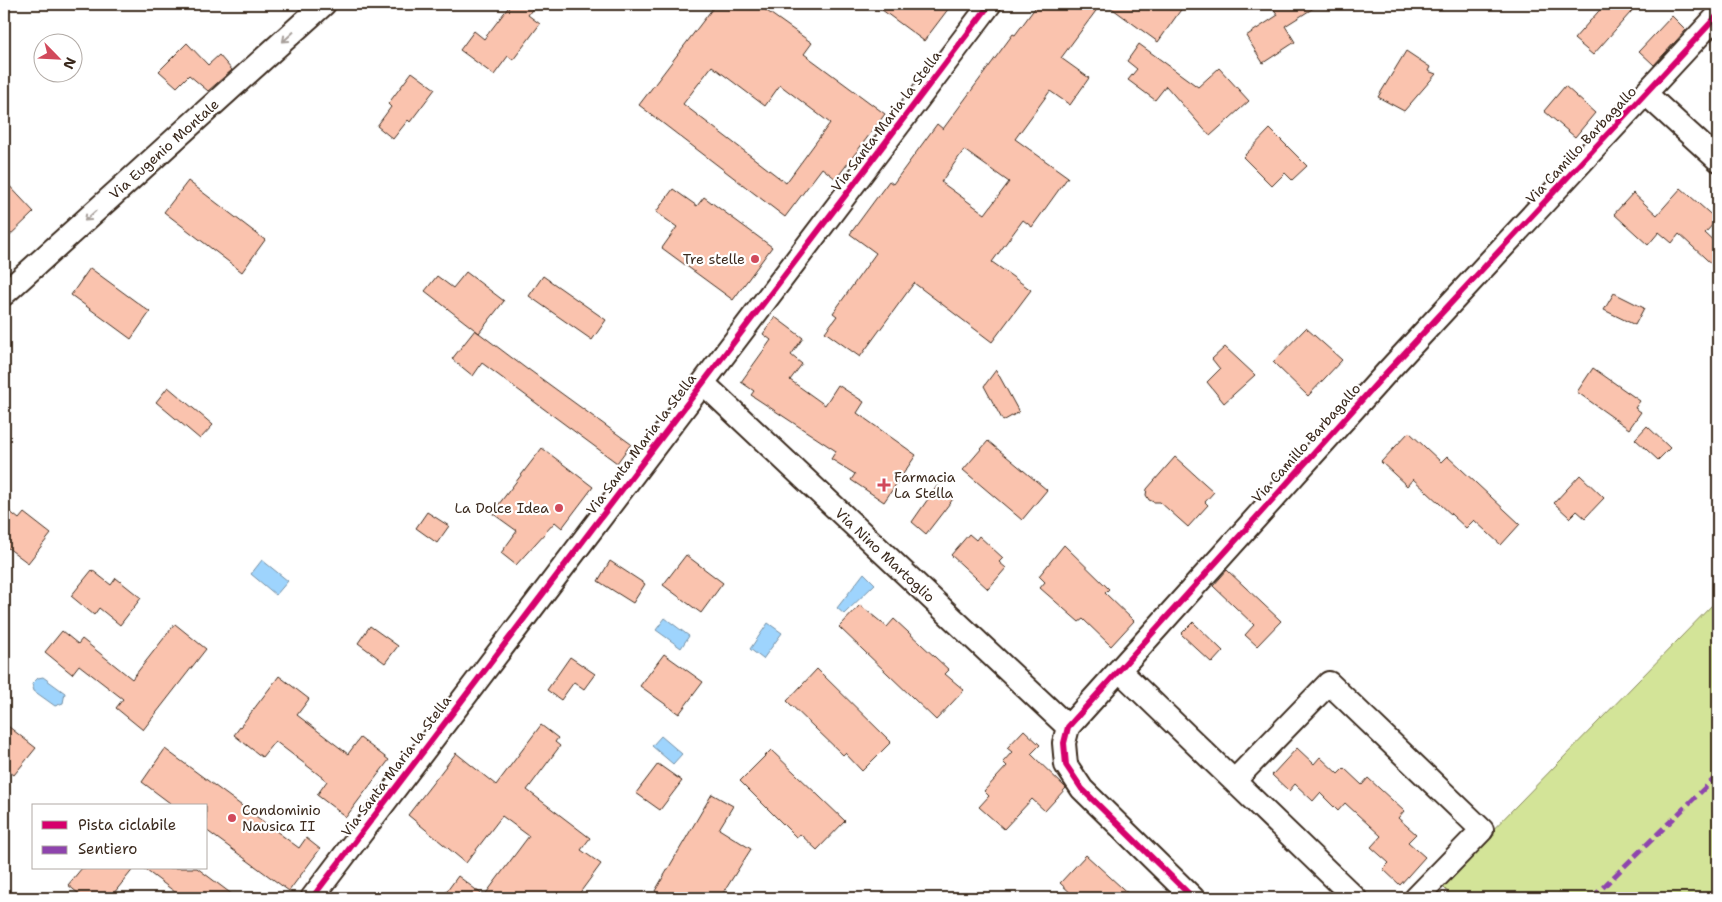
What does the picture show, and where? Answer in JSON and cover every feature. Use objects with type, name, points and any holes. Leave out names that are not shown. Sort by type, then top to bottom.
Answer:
[{"type":"street","name":"Via Eugenio Montale","points":[[4,294],[324,4]]},
{"type":"street","name":"Via Santa Maria la Stella","points":[[312,898],[990,4]]},
{"type":"street","name":"Via Camillo Barbagallo","points":[[1068,727],[1386,372],[1718,15]]},
{"type":"street","points":[[1646,94],[1718,160]]},
{"type":"street","name":"Via Nino Martoglio","points":[[703,383],[1068,727]]},
{"type":"street","points":[[1119,670],[1355,898]]},
{"type":"street","points":[[1234,781],[1330,682],[1482,830],[1416,898]]},
{"type":"street","points":[[1068,727],[1064,743],[1066,765],[1082,789],[1193,898]]},
{"type":"green space","points":[[1718,599],[1718,898],[1454,898],[1440,884]]},
{"type":"water","points":[[262,560],[288,581],[276,595],[251,574]]},
{"type":"water","points":[[864,573],[875,584],[844,614],[837,608]]},
{"type":"water","points":[[665,618],[689,636],[681,648],[656,630]]},
{"type":"water","points":[[768,623],[782,633],[763,659],[750,649]]},
{"type":"water","points":[[43,677],[65,693],[63,703],[55,706],[34,691],[32,684],[38,678]]},
{"type":"water","points":[[661,736],[682,754],[673,764],[652,746]]},
{"type":"building","points":[[511,4],[536,4],[528,15],[540,24],[513,60],[508,56],[494,75],[460,50],[474,31],[484,39]]},
{"type":"building","points":[[716,4],[757,4],[812,43],[804,54],[885,114],[836,179],[822,168],[785,217],[639,105]],"holes":[[[712,66],[765,106],[780,85],[830,123],[786,183],[683,104]]]},
{"type":"building","points":[[874,4],[952,4],[924,41]]},
{"type":"building","points":[[1038,4],[1101,4],[1061,58],[1089,78],[1070,105],[1050,91],[1015,139],[1068,177],[1032,227],[1023,220],[992,262],[1031,290],[992,342],[914,283],[860,357],[825,332],[837,316],[833,313],[876,253],[850,234],[889,181],[893,184],[937,124],[943,129],[1013,34],[1015,35]],"holes":[[[964,150],[1009,182],[985,214],[941,182]]]},
{"type":"building","points":[[1106,4],[1185,4],[1158,42]]},
{"type":"building","points":[[1270,4],[1320,4],[1285,26],[1295,42],[1263,63],[1246,36],[1278,15]]},
{"type":"building","points":[[1605,4],[1638,4],[1593,55],[1574,39]]},
{"type":"building","points":[[1672,16],[1686,30],[1654,65],[1639,51]]},
{"type":"building","points":[[187,43],[208,65],[219,55],[232,70],[208,91],[189,75],[177,87],[159,71]]},
{"type":"building","points":[[1139,44],[1198,87],[1219,68],[1249,101],[1210,136],[1166,86],[1155,100],[1128,80],[1137,69],[1127,61]]},
{"type":"building","points":[[1406,51],[1430,67],[1428,71],[1436,74],[1404,111],[1378,97]]},
{"type":"building","points":[[412,72],[435,89],[410,122],[408,120],[393,139],[377,126],[391,107],[388,104]]},
{"type":"building","points":[[1565,86],[1595,113],[1575,137],[1544,111]]},
{"type":"building","points":[[1270,129],[1307,166],[1292,180],[1285,173],[1272,186],[1243,157]]},
{"type":"building","points":[[4,180],[34,212],[4,241]]},
{"type":"building","points":[[188,181],[265,240],[242,272],[164,212]]},
{"type":"building","points":[[1681,188],[1717,220],[1705,233],[1718,245],[1718,270],[1679,234],[1672,243],[1659,232],[1648,245],[1614,214],[1633,193],[1657,215]]},
{"type":"building","points":[[673,189],[697,206],[704,197],[772,247],[733,300],[662,248],[677,227],[656,212]]},
{"type":"building","points":[[90,268],[150,312],[131,339],[71,295]]},
{"type":"building","points":[[466,272],[504,301],[479,333],[425,291],[437,276],[453,288]]},
{"type":"building","points":[[543,276],[606,320],[592,340],[529,296]]},
{"type":"building","points":[[1614,293],[1644,308],[1635,325],[1604,310]]},
{"type":"building","points":[[775,317],[803,338],[791,355],[802,364],[790,380],[825,405],[838,385],[864,402],[857,413],[916,455],[884,502],[851,480],[855,474],[831,459],[836,451],[751,395],[754,391],[741,382],[771,340],[763,334]]},
{"type":"building","points":[[1306,328],[1342,360],[1308,396],[1273,362]]},
{"type":"building","points":[[475,330],[631,444],[617,463],[482,363],[473,376],[452,359]]},
{"type":"building","points":[[1225,347],[1255,375],[1224,403],[1207,382],[1220,369],[1212,359]]},
{"type":"building","points":[[1593,368],[1640,401],[1635,408],[1641,412],[1629,429],[1577,392]]},
{"type":"building","points":[[996,370],[1019,412],[1003,421],[984,386]]},
{"type":"building","points":[[168,387],[213,425],[200,439],[156,402]]},
{"type":"building","points":[[1647,426],[1670,448],[1658,460],[1635,439]]},
{"type":"building","points":[[1409,432],[1441,462],[1447,456],[1520,524],[1501,545],[1474,520],[1466,528],[1413,479],[1407,486],[1381,462]]},
{"type":"building","points":[[988,441],[1047,490],[1022,520],[963,470]]},
{"type":"building","points":[[542,448],[593,487],[562,528],[555,522],[516,565],[501,553],[517,531],[492,513]]},
{"type":"building","points":[[1175,457],[1214,492],[1205,502],[1208,505],[1188,527],[1160,502],[1149,500],[1146,495],[1147,489]]},
{"type":"building","points":[[1580,475],[1604,498],[1585,518],[1577,511],[1570,518],[1554,503]]},
{"type":"building","points":[[937,486],[953,499],[926,534],[912,522]]},
{"type":"building","points":[[4,507],[19,519],[24,513],[51,534],[28,563],[4,545]]},
{"type":"building","points":[[427,512],[449,526],[437,543],[416,528]]},
{"type":"building","points":[[969,534],[976,540],[979,536],[1003,558],[999,562],[1006,568],[988,589],[951,555]]},
{"type":"building","points":[[1064,545],[1109,589],[1105,593],[1134,621],[1111,646],[1083,619],[1079,622],[1040,588],[1045,582],[1039,576]]},
{"type":"building","points":[[686,555],[723,583],[701,613],[663,585]]},
{"type":"building","points":[[610,561],[645,584],[633,603],[598,581]]},
{"type":"building","points":[[92,570],[111,585],[116,578],[141,598],[120,625],[99,608],[94,615],[71,596]]},
{"type":"building","points":[[1227,570],[1281,621],[1257,646],[1245,635],[1254,625],[1213,586]]},
{"type":"building","points":[[860,605],[887,627],[894,619],[949,670],[945,674],[964,690],[936,720],[839,627]]},
{"type":"building","points":[[1193,622],[1223,651],[1212,663],[1181,634]]},
{"type":"building","points":[[175,624],[206,649],[143,730],[116,708],[123,699],[79,665],[72,674],[45,652],[62,631],[78,644],[82,639],[132,679]]},
{"type":"building","points":[[370,626],[398,646],[385,663],[358,643]]},
{"type":"building","points":[[664,654],[703,682],[679,714],[640,686]]},
{"type":"building","points":[[570,657],[595,674],[584,689],[574,682],[561,700],[547,690]]},
{"type":"building","points":[[817,669],[891,742],[862,771],[845,753],[843,755],[787,701]]},
{"type":"building","points":[[279,676],[309,699],[297,715],[348,754],[360,738],[389,760],[346,817],[317,795],[327,781],[275,741],[262,757],[234,735]]},
{"type":"building","points":[[4,723],[36,748],[14,775],[4,768]]},
{"type":"building","points":[[541,725],[558,738],[555,742],[560,746],[527,790],[590,838],[581,850],[601,864],[576,898],[442,898],[458,876],[484,896],[529,836],[502,816],[466,863],[408,815],[456,753],[496,785]]},
{"type":"building","points":[[1024,730],[1040,745],[1031,754],[1066,788],[1045,811],[1032,799],[1004,829],[979,807],[989,796],[984,791],[1007,766],[1003,762],[1012,752],[1007,748]]},
{"type":"building","points":[[1297,748],[1314,764],[1320,757],[1338,774],[1344,768],[1362,785],[1368,778],[1404,811],[1398,818],[1416,834],[1408,842],[1425,857],[1400,885],[1383,869],[1389,863],[1371,847],[1381,836],[1345,803],[1338,811],[1320,793],[1313,801],[1295,784],[1289,791],[1272,775]]},
{"type":"building","name":"Condominio Nausica II","points":[[165,749],[299,848],[306,838],[320,849],[289,891],[208,831],[208,804],[171,804],[142,782]]},
{"type":"building","points":[[771,750],[845,821],[817,850],[800,834],[796,837],[740,781]]},
{"type":"building","points":[[658,764],[682,781],[660,810],[636,793]]},
{"type":"building","points":[[712,794],[733,806],[719,829],[751,849],[720,898],[662,898],[655,891]]},
{"type":"building","points":[[1086,855],[1133,898],[1076,898],[1060,883]]},
{"type":"building","points":[[80,870],[132,870],[110,898],[84,898],[68,885]]},
{"type":"building","points":[[146,870],[200,870],[237,898],[183,898]]},
{"type":"marked path","points":[[1592,898],[1718,775]]},
{"type":"cycle path","points":[[312,898],[990,4]]},
{"type":"cycle path","points":[[1193,898],[1082,789],[1066,765],[1064,743],[1068,727],[1387,372],[1718,15]]},
{"type":"place","name":"Tre stelle","points":[[755,259]]},
{"type":"place","name":"Farmacia La Stella","points":[[884,485]]},
{"type":"place","name":"La Dolce Idea","points":[[559,508]]},
{"type":"place","name":"Condominio Nausica II","points":[[232,818]]}]
